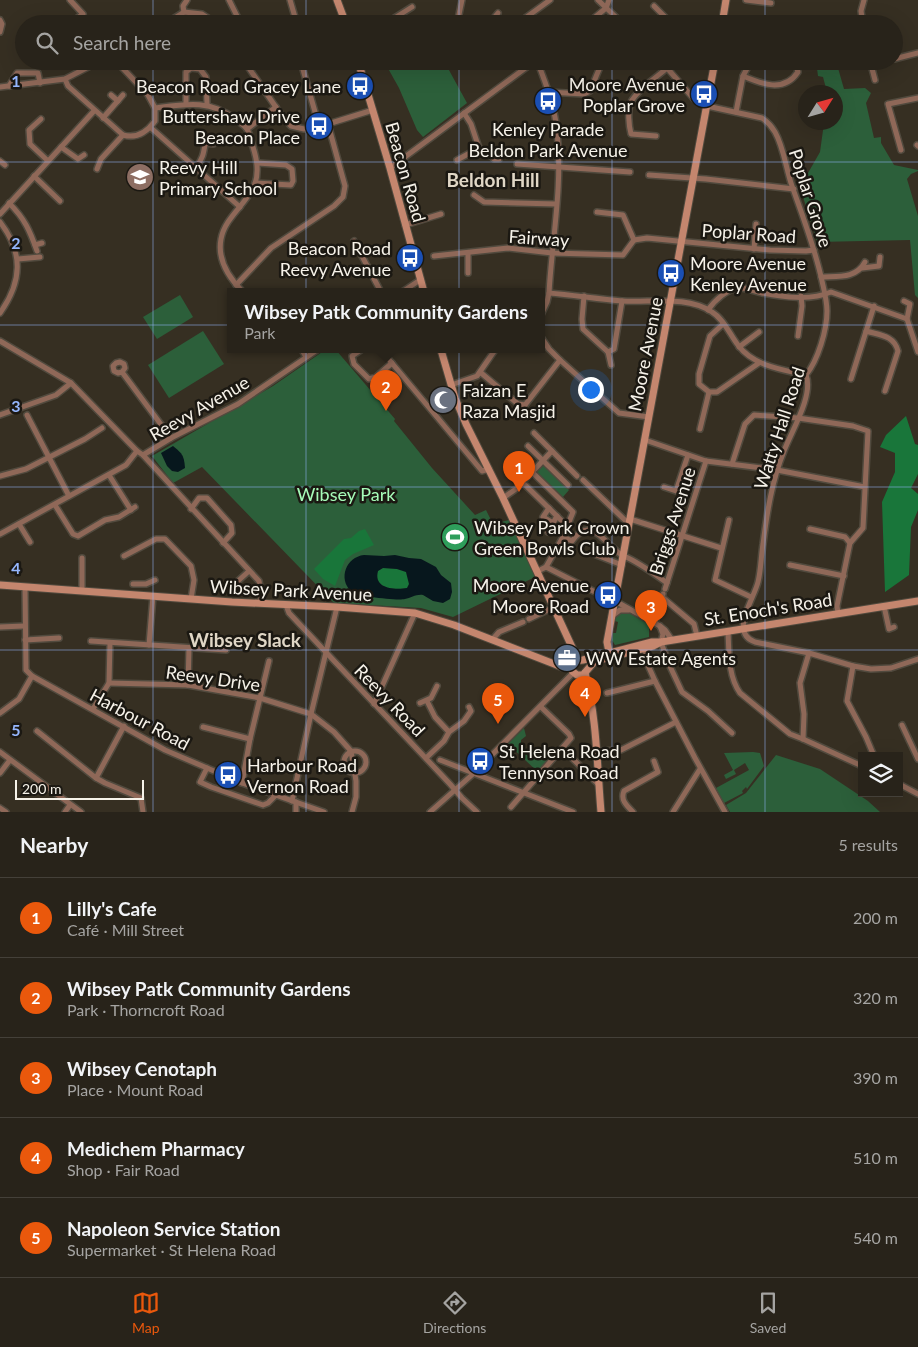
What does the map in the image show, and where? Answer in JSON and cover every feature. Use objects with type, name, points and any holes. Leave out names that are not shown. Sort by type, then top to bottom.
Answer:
[{"type":"street","points":[[70,0],[83,14],[82,15]]},
{"type":"street","points":[[184,12],[183,6],[187,0]]},
{"type":"street","points":[[229,0],[236,15]]},
{"type":"street","points":[[290,0],[295,15]]},
{"type":"street","points":[[337,0],[343,15]]},
{"type":"street","points":[[459,15],[462,0]]},
{"type":"street","points":[[529,15],[550,0]]},
{"type":"street","points":[[598,0],[613,15]]},
{"type":"street","points":[[598,15],[606,8],[609,0]]},
{"type":"street","points":[[724,15],[726,0]]},
{"type":"street","points":[[746,0],[771,3]]},
{"type":"street","points":[[862,15],[864,0]]},
{"type":"street","points":[[654,6],[662,15]]},
{"type":"street","points":[[399,15],[412,7]]},
{"type":"street","points":[[179,15],[184,12],[204,15]]},
{"type":"street","points":[[0,20],[2,24],[0,32]]},
{"type":"street","points":[[903,56],[918,52]]},
{"type":"street","points":[[0,87],[65,79],[82,70]]},
{"type":"street","points":[[65,79],[68,86],[94,111],[123,135],[129,136],[146,132],[156,121],[156,108],[148,94],[125,70]]},
{"type":"street","points":[[186,104],[186,72],[188,70]]},
{"type":"street","points":[[201,70],[206,77],[207,104]]},
{"type":"street","points":[[250,70],[276,108],[291,126],[304,129],[328,124],[373,110]]},
{"type":"street","points":[[303,70],[319,126]]},
{"type":"street","name":"Beacon Road","points":[[361,70],[423,288]]},
{"type":"street","points":[[390,168],[524,70]]},
{"type":"street","points":[[539,70],[548,92],[558,131],[556,204],[549,293],[545,306]]},
{"type":"street","points":[[591,70],[597,73]]},
{"type":"street","points":[[548,92],[584,94],[590,91],[598,70]]},
{"type":"street","points":[[656,136],[631,134],[630,109],[631,102],[637,94],[665,70]]},
{"type":"street","name":"Poplar Grove","points":[[669,70],[694,99],[707,106],[762,118],[769,122],[776,133],[814,250],[825,294]]},
{"type":"street","name":"Moore Avenue","points":[[608,652],[607,642],[713,70]]},
{"type":"street","points":[[736,112],[743,76],[746,70]]},
{"type":"street","points":[[743,76],[765,84],[776,85],[793,80],[797,70]]},
{"type":"street","points":[[872,70],[875,80]]},
{"type":"street","points":[[9,86],[17,73],[38,72],[40,83]]},
{"type":"street","points":[[102,118],[124,95]]},
{"type":"street","points":[[112,96],[118,101]]},
{"type":"street","points":[[901,150],[888,104],[908,98],[918,98]]},
{"type":"street","points":[[156,108],[186,104],[207,104],[230,115],[247,129],[258,163],[255,183],[250,193],[227,224],[221,238],[220,255],[227,274],[239,288]]},
{"type":"street","points":[[247,129],[276,108]]},
{"type":"street","points":[[0,214],[94,111]]},
{"type":"street","points":[[464,113],[471,124],[479,148],[483,153],[487,152],[494,159],[499,159]]},
{"type":"street","points":[[41,119],[29,130],[30,144],[48,161]]},
{"type":"street","points":[[236,285],[271,248],[334,206],[343,197],[345,186],[328,124]]},
{"type":"street","points":[[150,127],[240,207]]},
{"type":"street","points":[[558,131],[588,132]]},
{"type":"street","points":[[97,170],[101,159],[123,135]]},
{"type":"street","points":[[196,167],[201,161],[205,140],[213,144]]},
{"type":"street","points":[[899,143],[906,141]]},
{"type":"street","points":[[60,147],[78,159],[84,155]]},
{"type":"street","points":[[459,157],[479,148]]},
{"type":"street","points":[[255,183],[284,186],[290,185],[293,180],[292,168],[286,165],[258,163]]},
{"type":"street","points":[[517,164],[630,172]]},
{"type":"street","points":[[649,175],[794,189]]},
{"type":"street","points":[[34,176],[60,200]]},
{"type":"street","points":[[474,195],[484,202],[556,204]]},
{"type":"street","points":[[9,203],[28,226],[37,252]]},
{"type":"street","points":[[597,212],[623,215],[634,240]]},
{"type":"street","points":[[405,224],[441,214]]},
{"type":"street","points":[[0,222],[13,244],[18,259],[16,284],[2,305],[0,313]]},
{"type":"street","points":[[754,248],[756,224]]},
{"type":"street","name":"Poplar Road","points":[[634,240],[646,238],[754,248],[814,250]]},
{"type":"street","name":"Fairway","points":[[434,256],[508,248],[552,253],[623,255],[634,240]]},
{"type":"street","points":[[354,241],[379,288]]},
{"type":"street","points":[[35,245],[42,243]]},
{"type":"street","points":[[468,253],[468,273]]},
{"type":"street","points":[[18,259],[40,257]]},
{"type":"street","points":[[821,277],[848,276],[862,268],[879,266],[880,257]]},
{"type":"street","points":[[862,268],[865,262]]},
{"type":"street","points":[[408,288],[420,280]]},
{"type":"street","points":[[708,310],[712,304],[730,290],[738,288],[784,297],[831,292],[907,319]]},
{"type":"street","points":[[549,293],[622,301],[690,304],[713,312],[739,347],[759,363],[806,375]]},
{"type":"street","name":"Watty Hall Road","points":[[744,629],[743,624],[751,597],[758,584],[762,544],[777,470],[808,388],[806,375],[812,368],[826,322],[825,294]]},
{"type":"street","points":[[584,296],[582,320],[584,329],[608,352],[611,365]]},
{"type":"street","points":[[798,336],[802,306],[801,296]]},
{"type":"street","points":[[608,352],[614,349],[622,301]]},
{"type":"street","points":[[904,301],[910,304],[907,319],[918,352]]},
{"type":"street","points":[[851,379],[874,306]]},
{"type":"street","points":[[723,324],[710,336],[699,374],[699,384],[709,392],[716,392],[759,363]]},
{"type":"street","points":[[866,331],[893,339],[897,345],[898,350],[885,391]]},
{"type":"street","points":[[739,347],[759,332]]},
{"type":"street","points":[[0,341],[71,383],[143,455],[259,581],[261,603]]},
{"type":"street","points":[[545,343],[560,360],[619,413],[649,417]]},
{"type":"street","points":[[304,353],[306,357]]},
{"type":"street","name":"Reevy Avenue","points":[[143,455],[171,438],[238,404],[312,353]]},
{"type":"street","points":[[356,353],[352,356],[354,364],[369,379],[376,377],[392,363]]},
{"type":"street","points":[[384,353],[482,471],[489,469]]},
{"type":"street","points":[[442,353],[451,385],[466,424],[504,498],[580,660],[586,664],[597,751],[600,812]]},
{"type":"street","points":[[451,385],[477,376],[493,353]]},
{"type":"street","points":[[480,372],[518,404],[525,405],[560,360]]},
{"type":"street","points":[[122,372],[171,438]]},
{"type":"street","points":[[0,413],[56,396],[71,383]]},
{"type":"street","points":[[700,429],[709,392]]},
{"type":"street","points":[[27,415],[69,496]]},
{"type":"street","points":[[732,464],[745,424],[754,416],[798,418],[853,426],[868,431],[863,528],[850,543],[837,606],[838,613]]},
{"type":"street","points":[[0,476],[26,469],[102,428]]},
{"type":"street","points":[[534,433],[578,476]]},
{"type":"street","points":[[645,440],[706,462],[777,470],[865,488]]},
{"type":"street","points":[[528,446],[568,485]]},
{"type":"street","name":"Reevy Avenue","points":[[0,534],[126,465],[137,451]]},
{"type":"street","points":[[504,498],[523,482],[552,451]]},
{"type":"street","points":[[664,487],[676,491],[688,456]]},
{"type":"street","name":"Briggs Avenue","points":[[706,462],[664,590],[658,625],[663,634],[661,642],[668,662],[682,692],[732,734]]},
{"type":"street","points":[[510,470],[567,526]]},
{"type":"street","points":[[532,472],[573,512],[563,537],[546,567],[538,572]]},
{"type":"street","points":[[55,504],[76,536],[105,520],[116,518],[133,509],[109,475]]},
{"type":"street","points":[[583,480],[630,522],[682,534],[722,548]]},
{"type":"street","points":[[191,509],[199,498],[207,498],[230,525],[232,533],[223,543]]},
{"type":"street","points":[[549,508],[543,516],[553,523]]},
{"type":"street","points":[[548,532],[557,516]]},
{"type":"street","points":[[729,520],[715,580],[751,597]]},
{"type":"street","points":[[19,524],[31,542],[23,542]]},
{"type":"street","points":[[810,529],[845,537],[850,543]]},
{"type":"street","points":[[563,537],[572,541],[576,535],[588,530],[600,535],[623,556],[637,562],[694,624],[697,636]]},
{"type":"street","points":[[124,556],[156,538],[165,539],[191,566],[194,580],[192,599]]},
{"type":"street","points":[[594,554],[622,565]]},
{"type":"street","points":[[82,558],[82,591]]},
{"type":"street","points":[[790,565],[844,576]]},
{"type":"street","points":[[546,567],[601,595]]},
{"type":"street","points":[[236,588],[238,581],[249,571]]},
{"type":"street","points":[[133,584],[141,585],[155,580]]},
{"type":"street","name":"Wibsey Park Avenue","points":[[0,585],[415,613],[454,625],[572,671]]},
{"type":"street","points":[[140,595],[141,585]]},
{"type":"street","points":[[0,713],[19,699],[32,676],[26,670],[25,587]]},
{"type":"street","points":[[223,587],[243,589]]},
{"type":"street","points":[[149,645],[153,596]]},
{"type":"street","points":[[615,601],[658,625],[672,640]]},
{"type":"street","name":"St. Enoch's Road","points":[[580,660],[608,652],[672,640],[918,601]]},
{"type":"street","name":"Reevy Road","points":[[286,605],[289,613],[455,791],[477,812]]},
{"type":"street","points":[[882,606],[889,629],[894,627]]},
{"type":"street","points":[[296,812],[294,801],[311,714],[337,607]]},
{"type":"street","points":[[529,619],[554,607]]},
{"type":"street","points":[[612,616],[620,610],[631,610]]},
{"type":"street","points":[[374,704],[415,613]]},
{"type":"street","points":[[492,640],[499,632],[523,622]]},
{"type":"street","points":[[0,627],[24,626]]},
{"type":"street","points":[[744,629],[744,634],[748,640],[809,653],[853,666],[871,669],[891,668],[918,659]]},
{"type":"street","points":[[728,631],[734,685],[740,693],[790,734],[803,738],[858,764]]},
{"type":"street","points":[[25,640],[59,638]]},
{"type":"street","points":[[91,641],[226,650]]},
{"type":"street","points":[[93,709],[109,683],[110,642]]},
{"type":"street","points":[[644,646],[647,663],[655,681],[700,769],[726,812]]},
{"type":"street","name":"St. Enoch's Road","points":[[586,671],[599,660],[644,646]]},
{"type":"street","points":[[188,685],[189,648]]},
{"type":"street","points":[[803,738],[804,714],[800,683],[809,653]]},
{"type":"street","points":[[430,812],[473,774],[541,707],[572,671],[573,662],[580,660]]},
{"type":"street","points":[[242,783],[250,739],[269,661]]},
{"type":"street","points":[[853,666],[847,702],[872,752]]},
{"type":"street","points":[[572,671],[580,676],[586,671]]},
{"type":"street","name":"Harbour Road","points":[[32,676],[165,750],[242,783],[324,812]]},
{"type":"street","points":[[607,693],[655,681]]},
{"type":"street","name":"Reevy Drive","points":[[109,683],[188,685],[260,698],[311,714]]},
{"type":"street","points":[[420,703],[427,701],[434,694],[438,686]]},
{"type":"street","points":[[427,701],[435,717],[449,732]]},
{"type":"street","points":[[426,758],[444,741],[449,732],[464,721],[471,711],[469,706]]},
{"type":"street","points":[[511,807],[571,738],[541,707]]},
{"type":"street","points":[[311,714],[334,732],[351,751],[355,773],[356,797],[352,812]]},
{"type":"street","points":[[597,751],[621,750],[676,722]]},
{"type":"street","points":[[902,725],[918,759]]},
{"type":"street","points":[[96,778],[124,726]]},
{"type":"street","points":[[203,727],[250,739]]},
{"type":"street","points":[[37,731],[96,778],[141,798],[143,812]]},
{"type":"street","points":[[562,749],[598,784]]},
{"type":"street","points":[[351,751],[359,751],[366,760],[362,771],[355,773],[346,769],[343,762],[345,755],[351,751]]},
{"type":"street","points":[[0,752],[81,812]]},
{"type":"street","points":[[0,773],[10,760]]},
{"type":"street","points":[[440,760],[574,812]]},
{"type":"street","points":[[633,812],[622,798],[624,791],[658,772],[654,761]]},
{"type":"street","points":[[206,768],[200,782],[211,787],[263,805],[276,795]]},
{"type":"street","points":[[673,812],[700,769]]},
{"type":"street","points":[[903,786],[918,794]]},
{"type":"street","points":[[65,812],[70,804]]},
{"type":"street","points":[[0,808],[6,812]]},
{"type":"green space","points":[[389,70],[449,70],[467,103],[423,137],[417,130]]},
{"type":"green space","points":[[817,70],[839,70],[843,85],[825,85],[823,77],[818,76]]},
{"type":"green space","points":[[843,86],[844,89],[865,88],[871,93],[866,103],[874,138],[881,137],[881,143],[894,165],[918,170],[907,179],[918,216],[918,298],[915,295],[910,240],[817,242],[800,187],[820,152],[823,130],[843,130]]},
{"type":"green space","points":[[180,295],[193,317],[157,339],[143,317]]},
{"type":"green space","points":[[203,331],[224,364],[169,398],[148,365]]},
{"type":"green space","name":"Wibsey Park","points":[[321,353],[339,353],[395,419],[394,421],[432,468],[475,515],[486,510],[493,524],[509,520],[535,577],[453,617],[421,608],[334,603],[202,467],[173,483],[152,456],[273,386]]},
{"type":"green space","points":[[906,416],[915,444],[918,445],[918,474],[911,488],[918,494],[918,510],[911,527],[909,575],[885,592],[882,502],[895,472],[895,453],[880,447],[886,435]]},
{"type":"green space","points":[[544,465],[569,490],[563,497],[537,472]]},
{"type":"green space","points":[[365,529],[374,545],[353,554],[345,560],[335,586],[323,579],[314,569],[344,539],[351,538],[359,531]]},
{"type":"green space","points":[[383,568],[406,572],[409,584],[407,588],[397,589],[382,585],[377,577],[378,571]]},
{"type":"green space","points":[[627,612],[649,624],[649,637],[615,645],[612,640],[613,633],[616,633],[618,622],[615,621],[617,614]]},
{"type":"green space","points":[[524,728],[526,736],[521,740],[521,744],[527,750],[525,753],[531,759],[543,748],[553,758],[539,773],[508,744]]},
{"type":"green space","points":[[724,753],[760,753],[764,766],[747,789],[746,787],[742,791],[743,793],[724,803],[716,788],[749,770],[745,763],[734,770],[736,774],[726,779],[724,775],[733,770]]},
{"type":"green space","points":[[776,755],[820,769],[858,794],[858,797],[868,801],[880,812],[730,812],[726,805],[746,793]]},
{"type":"shaded area","points":[[173,446],[181,453],[184,461],[185,468],[178,472],[172,471],[167,466],[161,453]]},
{"type":"shaded area","points":[[364,555],[395,555],[421,559],[436,567],[441,575],[451,583],[452,592],[450,599],[443,603],[433,601],[423,595],[405,599],[394,599],[354,593],[347,586],[345,575],[349,564]],"holes":[[[383,568],[406,572],[409,584],[407,588],[386,587],[379,582],[377,577],[378,571]]]},
{"type":"place","name":"Beacon Road Gracey Lane","points":[[360,86]]},
{"type":"place","name":"Moore Avenue Poplar Grove","points":[[704,94]]},
{"type":"place","name":"Kenley Parade Beldon Park Avenue","points":[[548,101]]},
{"type":"place","name":"Buttershaw Drive Beacon Place","points":[[319,126]]},
{"type":"place","name":"Reevy Hill Primary School","points":[[140,177]]},
{"type":"place","name":"Beacon Road Reevy Avenue","points":[[410,258]]},
{"type":"place","name":"Moore Avenue Kenley Avenue","points":[[671,273]]},
{"type":"place","name":"Faizan E Raza Masjid","points":[[443,400]]},
{"type":"place","name":"Wibsey Patk Community Gardens","points":[[386,411]]},
{"type":"place","name":"Lilly's Cafe","points":[[519,492]]},
{"type":"place","name":"Wibsey Park Crown Green Bowls Club","points":[[455,537]]},
{"type":"place","name":"Moore Avenue Moore Road","points":[[608,595]]},
{"type":"place","name":"Wibsey Cenotaph","points":[[651,631]]},
{"type":"place","name":"WW Estate Agents","points":[[567,658]]},
{"type":"place","name":"Medichem Pharmacy","points":[[585,717]]},
{"type":"place","name":"Napoleon Service Station","points":[[498,724]]},
{"type":"place","name":"St Helena Road Tennyson Road","points":[[480,761]]},
{"type":"place","name":"Harbour Road Vernon Road","points":[[228,775]]},
{"type":"district","name":"Beldon Hill","points":[[493,179]]},
{"type":"district","name":"Wibsey Slack","points":[[245,639]]}]
